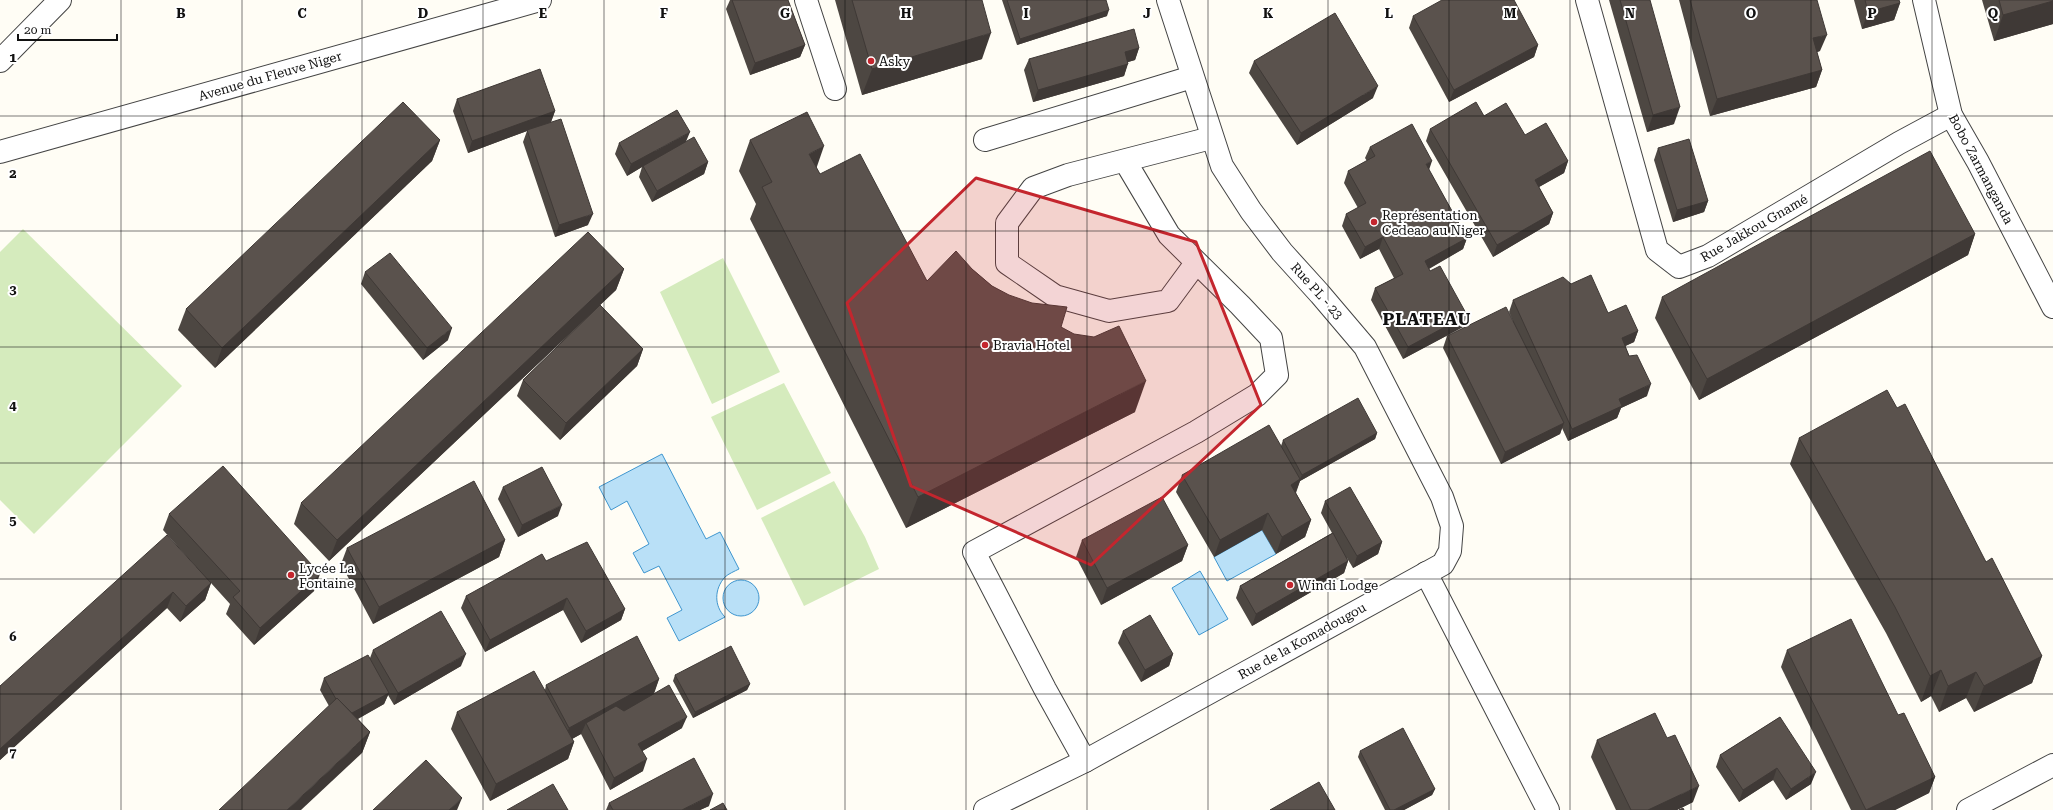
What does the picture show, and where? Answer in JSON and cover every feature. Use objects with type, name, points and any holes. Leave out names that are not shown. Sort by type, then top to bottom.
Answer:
[{"type":"street","points":[[0,61],[60,0]]},
{"type":"street","name":"Avenue du Fleuve Niger","points":[[0,152],[540,0]]},
{"type":"street","points":[[806,0],[834,89]]},
{"type":"street","name":"Rue PL - 23","points":[[1168,0],[1222,166],[1251,211],[1282,252],[1365,347],[1442,496],[1452,526],[1450,551],[1443,564],[1426,573]]},
{"type":"street","name":"Rue Jakkou Gnamé","points":[[1587,0],[1657,250],[1679,267],[1708,256],[1892,147],[1951,115]]},
{"type":"street","name":"Bobo Zarmanganda","points":[[1924,0],[1951,115],[1978,162],[2053,307]]},
{"type":"street","points":[[985,140],[1192,77]]},
{"type":"street","points":[[1196,263],[1168,300],[1110,311],[1055,296],[1007,263],[1007,223],[1033,188],[1068,175],[1212,138]]},
{"type":"street","points":[[1085,761],[1045,689],[974,552],[1196,432],[1257,395],[1277,375],[1271,338],[1169,235],[1125,161]]},
{"type":"street","points":[[1426,573],[1548,810]]},
{"type":"street","name":"Rue de la Komadougou","points":[[985,810],[1085,761],[1426,573]]},
{"type":"street","points":[[1968,810],[2053,765]]},
{"type":"highlighted area","points":[[976,178],[1196,242],[1261,405],[1091,565],[911,486],[847,303]]},
{"type":"green space","points":[[23,229],[182,386],[34,534],[0,500],[0,252]]},
{"type":"green space","points":[[723,258],[780,372],[712,404],[660,292]]},
{"type":"green space","points":[[784,383],[831,473],[757,510],[711,417]]},
{"type":"green space","points":[[834,481],[865,537],[879,569],[804,606],[761,518]]},
{"type":"water","points":[[662,454],[706,539],[720,532],[739,569],[725,577],[717,592],[717,603],[721,613],[725,617],[679,641],[667,618],[682,610],[659,566],[644,573],[633,553],[649,544],[627,501],[611,510],[599,487]]},
{"type":"water","points":[[1262,530],[1276,554],[1227,581],[1214,557]]},
{"type":"water","points":[[1200,571],[1228,619],[1199,635],[1172,588]]},
{"type":"water","points":[[741,580],[751,583],[756,588],[759,598],[756,608],[751,613],[741,616],[731,613],[726,608],[723,598],[726,588],[731,583]]},
{"type":"building","points":[[732,0],[788,0],[805,45],[755,63]]},
{"type":"building","points":[[852,0],[982,0],[991,33],[872,69]]},
{"type":"building","points":[[1007,0],[1106,0],[1109,10],[1020,39]]},
{"type":"building","points":[[1442,0],[1514,0],[1538,45],[1454,90],[1413,16]]},
{"type":"building","points":[[1620,0],[1650,0],[1680,107],[1653,115]]},
{"type":"building","points":[[1690,0],[1817,0],[1827,35],[1813,38],[1822,70],[1717,99]]},
{"type":"building","points":[[1865,0],[1899,0],[1900,3],[1868,12]]},
{"type":"building","points":[[1999,0],[2053,0],[2053,1],[2003,15]]},
{"type":"building","points":[[1335,13],[1378,86],[1301,133],[1254,61]]},
{"type":"building","points":[[1134,29],[1139,48],[1125,52],[1128,64],[1038,90],[1029,59]]},
{"type":"building","points":[[540,69],[555,111],[472,141],[457,99]]},
{"type":"building","points":[[403,102],[440,140],[222,348],[186,309]]},
{"type":"building","points":[[1476,102],[1484,116],[1506,103],[1525,135],[1546,123],[1568,161],[1535,180],[1553,213],[1497,245],[1430,129]]},
{"type":"building","points":[[677,110],[690,132],[631,164],[619,143]]},
{"type":"building","points":[[807,112],[824,146],[809,154],[820,174],[860,154],[927,281],[956,251],[972,269],[992,286],[1009,295],[1032,303],[1067,307],[1061,327],[1074,334],[1094,337],[1119,326],[1146,381],[918,497],[762,187],[772,182],[750,140]]},
{"type":"building","points":[[561,119],[593,214],[559,225],[527,130]]},
{"type":"building","points":[[1412,124],[1432,161],[1426,164],[1467,238],[1425,261],[1430,271],[1440,266],[1467,315],[1408,347],[1375,288],[1403,274],[1383,237],[1365,247],[1346,214],[1366,203],[1348,171],[1375,156],[1370,147]]},
{"type":"building","points":[[694,137],[708,162],[657,191],[643,166]]},
{"type":"building","points":[[1689,139],[1708,201],[1677,210],[1658,148]]},
{"type":"building","points":[[1930,151],[1975,234],[1707,379],[1662,297]]},
{"type":"building","points":[[588,232],[624,269],[337,540],[301,503]]},
{"type":"building","points":[[390,253],[452,328],[427,348],[365,272]]},
{"type":"building","points":[[1591,275],[1608,313],[1626,305],[1638,331],[1622,338],[1629,356],[1637,355],[1651,384],[1619,399],[1622,406],[1572,429],[1513,300],[1563,277],[1571,284]]},
{"type":"building","points":[[600,305],[643,349],[566,423],[523,380]]},
{"type":"building","points":[[1506,307],[1564,423],[1505,452],[1447,336]]},
{"type":"building","points":[[1887,390],[1897,408],[1905,404],[1986,562],[1992,558],[2042,656],[1984,686],[1976,672],[1948,686],[1941,670],[1930,676],[1895,607],[1799,438]]},
{"type":"building","points":[[1358,398],[1377,433],[1302,475],[1283,440]]},
{"type":"building","points":[[1269,425],[1300,479],[1291,485],[1311,520],[1282,537],[1268,513],[1220,540],[1182,475]]},
{"type":"building","points":[[223,466],[320,574],[260,628],[233,597],[240,591],[169,514]]},
{"type":"building","points":[[542,467],[562,505],[522,525],[503,487]]},
{"type":"building","points":[[474,481],[505,540],[379,607],[347,548]]},
{"type":"building","points":[[1350,487],[1382,542],[1357,556],[1325,501]]},
{"type":"building","points":[[1162,497],[1188,545],[1107,588],[1082,540]]},
{"type":"building","name":"Windi Lodge","points":[[1333,533],[1348,561],[1256,614],[1240,586]]},
{"type":"building","points":[[167,535],[211,583],[186,606],[173,592],[0,749],[0,686]]},
{"type":"building","points":[[587,542],[625,609],[586,631],[567,598],[490,640],[466,596],[542,554],[546,561]]},
{"type":"building","points":[[441,611],[466,654],[398,693],[373,650]]},
{"type":"building","points":[[1150,615],[1173,654],[1145,670],[1123,631]]},
{"type":"building","points":[[1851,619],[1898,715],[1904,713],[1935,777],[1866,810],[1787,650]]},
{"type":"building","points":[[637,636],[659,679],[569,728],[546,685]]},
{"type":"building","points":[[731,646],[750,684],[695,712],[675,675]]},
{"type":"building","points":[[368,655],[389,693],[352,713],[337,698],[336,699],[324,678]]},
{"type":"building","points":[[534,671],[574,742],[496,784],[457,712]]},
{"type":"building","points":[[669,685],[687,717],[638,744],[647,759],[614,778],[586,723],[616,706],[624,711]]},
{"type":"building","points":[[337,698],[370,732],[287,810],[219,810]]},
{"type":"building","points":[[1655,713],[1667,738],[1675,735],[1699,786],[1648,810],[1631,810],[1597,740]]},
{"type":"building","points":[[1780,717],[1816,772],[1791,789],[1777,768],[1743,790],[1720,755]]},
{"type":"building","points":[[1403,728],[1435,789],[1394,810],[1390,810],[1360,751]]},
{"type":"building","points":[[694,758],[713,794],[682,810],[613,810],[609,803]]},
{"type":"building","points":[[426,760],[462,798],[449,810],[373,810]]},
{"type":"building","points":[[1319,782],[1335,810],[1270,810]]},
{"type":"building","points":[[553,784],[568,810],[507,810]]},
{"type":"building","points":[[723,803],[727,810],[710,810]]},
{"type":"place","name":"Asky","points":[[871,61]]},
{"type":"place","name":"Représentation Cedeao au Niger","points":[[1374,222]]},
{"type":"place","name":"Bravia Hotel","points":[[985,345]]},
{"type":"place","name":"Lycée La Fontaine","points":[[291,575]]},
{"type":"place","name":"Windi Lodge","points":[[1290,585]]},
{"type":"district","name":"PLATEAU","points":[[1427,319]]}]
